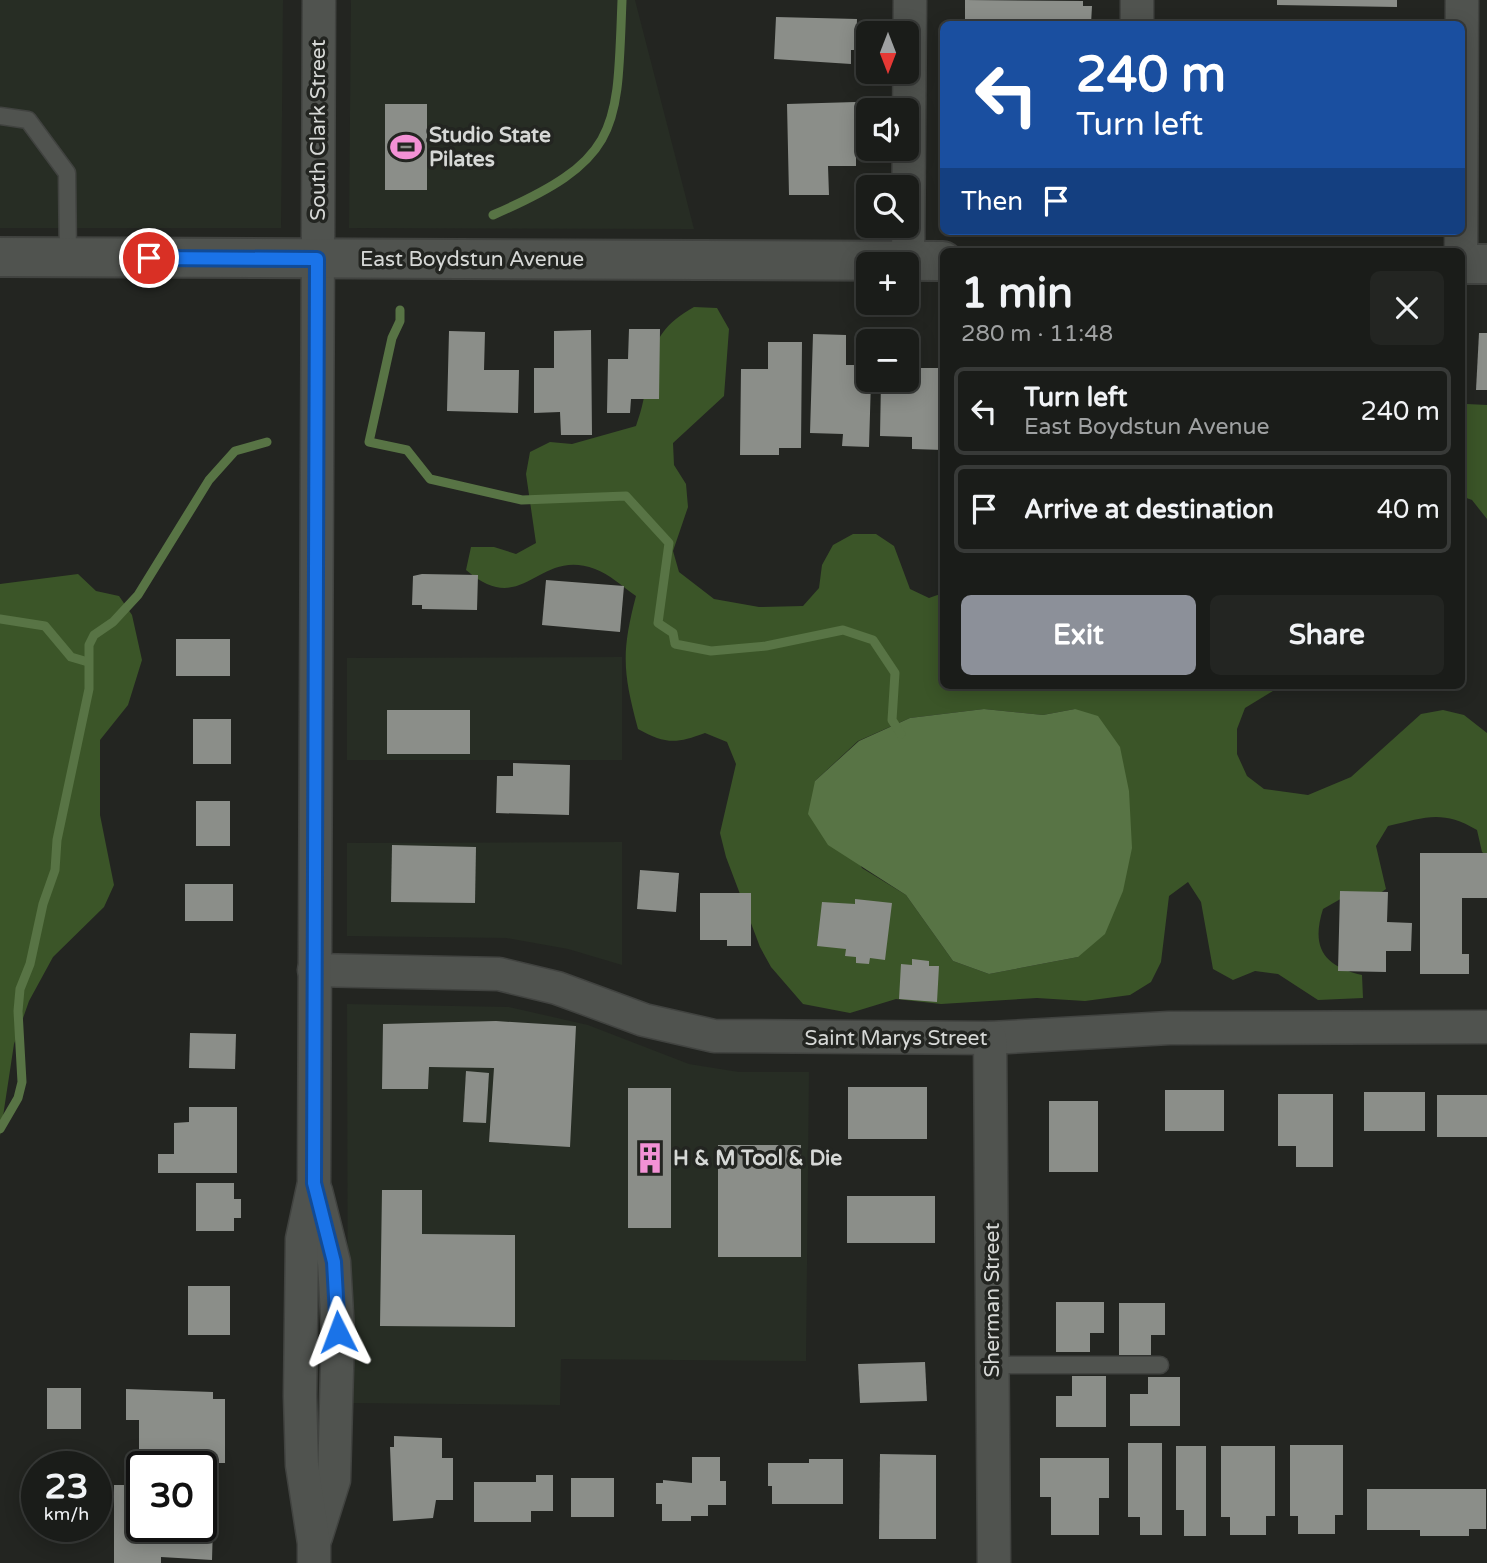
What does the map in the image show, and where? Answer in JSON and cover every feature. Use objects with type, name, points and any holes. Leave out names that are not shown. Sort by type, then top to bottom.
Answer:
[{"type":"street","name":"South Clark Street","points":[[314,1553],[302,1465],[300,1396],[302,1238],[314,1183],[318,0]]},
{"type":"street","points":[[910,0],[925,261]]},
{"type":"street","points":[[1137,0],[1137,21]]},
{"type":"street","points":[[1462,0],[1462,21]]},
{"type":"street","name":"East Boydstun Avenue","points":[[0,257],[925,261]]},
{"type":"street","points":[[1465,264],[1487,264]]},
{"type":"street","name":"Saint Marys Street","points":[[314,970],[499,975],[557,988],[644,1020],[714,1036],[990,1038],[1169,1028],[1487,1027]]},
{"type":"street","name":"Sherman Street","points":[[990,1038],[995,1563]]},
{"type":"lane","points":[[0,116],[28,120],[67,173],[68,257]]},
{"type":"lane","points":[[993,1365],[1160,1365]]},
{"type":"shaded area","points":[[0,0],[283,0],[281,228],[0,228]]},
{"type":"shaded area","points":[[351,0],[635,0],[694,229],[349,228]]},
{"type":"shaded area","points":[[694,307],[717,308],[729,329],[724,396],[673,443],[674,465],[686,484],[688,507],[673,551],[679,572],[714,599],[759,607],[803,606],[819,588],[822,565],[833,545],[853,534],[876,534],[894,546],[910,589],[929,598],[940,594],[940,689],[1276,689],[1245,708],[1237,729],[1237,754],[1247,776],[1264,789],[1308,795],[1351,777],[1421,714],[1443,710],[1464,715],[1487,733],[1487,856],[1482,852],[1477,830],[1453,819],[1423,818],[1388,826],[1376,846],[1386,889],[1366,903],[1344,897],[1323,909],[1320,922],[1319,934],[1323,953],[1338,966],[1362,975],[1363,998],[1318,1000],[1278,974],[1255,971],[1233,980],[1213,969],[1201,902],[1188,882],[1169,896],[1161,962],[1151,982],[1130,995],[1085,1001],[1037,998],[941,1004],[896,999],[850,1013],[803,1004],[771,967],[760,947],[726,857],[720,833],[736,764],[727,742],[705,733],[678,741],[663,740],[638,729],[629,693],[626,663],[628,633],[636,596],[600,571],[575,565],[559,567],[517,586],[502,588],[486,583],[466,570],[471,547],[494,547],[516,554],[536,543],[526,474],[530,452],[550,442],[572,444],[636,426],[651,359],[664,332],[676,319]],"holes":[[[984,709],[1043,715],[1075,709],[1078,957],[989,974],[953,961],[906,895],[862,868],[815,781],[858,741],[910,718]]]},
{"type":"shaded area","points":[[1465,402],[1487,405],[1487,519],[1472,500],[1465,497]]},
{"type":"shaded area","points":[[78,574],[96,591],[119,596],[132,615],[142,660],[128,705],[100,740],[100,815],[114,885],[104,907],[53,957],[29,1001],[14,1044],[0,1136],[0,584]]},
{"type":"shaded area","points":[[622,657],[622,760],[347,760],[347,658]]},
{"type":"shaded area","points":[[984,709],[1043,715],[1075,709],[1098,716],[1120,747],[1129,791],[1132,848],[1123,891],[1105,934],[1078,957],[989,974],[953,961],[906,895],[828,845],[808,814],[815,781],[859,741],[910,718]]},
{"type":"shaded area","points":[[622,842],[622,965],[568,949],[506,938],[347,936],[347,843]]},
{"type":"shaded area","points":[[347,1004],[509,1007],[588,1025],[689,1064],[739,1072],[809,1072],[806,1361],[561,1359],[560,1405],[348,1403]]},
{"type":"building","points":[[965,0],[1083,1],[1083,6],[1092,6],[1091,21],[965,21]]},
{"type":"building","points":[[1277,0],[1397,0],[1397,7],[1277,5]]},
{"type":"building","points":[[776,17],[857,19],[856,50],[851,50],[851,64],[774,59]]},
{"type":"building","points":[[1278,19],[1394,21],[1278,21]]},
{"type":"building","points":[[856,102],[856,166],[828,166],[829,195],[789,195],[787,104]]},
{"type":"building","name":"Studio State Pilates","points":[[385,104],[427,104],[427,190],[385,190]]},
{"type":"building","points":[[629,329],[660,329],[659,399],[631,399],[630,413],[607,413],[608,359],[628,359]]},
{"type":"building","points":[[591,330],[592,435],[561,435],[560,412],[534,413],[534,368],[554,368],[554,331]]},
{"type":"building","points":[[449,331],[485,332],[484,370],[519,370],[518,413],[447,411]]},
{"type":"building","points":[[1479,333],[1487,333],[1487,390],[1476,390]]},
{"type":"building","points":[[813,334],[846,335],[846,365],[856,365],[856,392],[871,392],[869,447],[842,446],[843,434],[810,433]]},
{"type":"building","points":[[768,342],[802,342],[801,448],[779,448],[779,455],[740,455],[741,369],[768,369]]},
{"type":"building","points":[[919,368],[940,368],[940,450],[912,449],[912,437],[880,436],[881,392],[919,392]]},
{"type":"building","points":[[478,575],[477,610],[422,609],[422,605],[412,605],[413,576]]},
{"type":"building","points":[[546,580],[624,586],[620,632],[542,625]]},
{"type":"building","points":[[176,639],[230,639],[230,676],[176,676]]},
{"type":"building","points":[[387,710],[470,710],[470,754],[387,754]]},
{"type":"building","points":[[193,719],[231,719],[231,764],[193,764]]},
{"type":"building","points":[[513,763],[570,765],[569,815],[496,813],[497,776],[513,776]]},
{"type":"building","points":[[196,801],[230,801],[230,846],[196,846]]},
{"type":"building","points":[[392,845],[476,847],[475,903],[391,902]]},
{"type":"building","points":[[1420,853],[1487,853],[1487,898],[1462,898],[1462,954],[1469,954],[1469,974],[1420,974]]},
{"type":"building","points":[[640,870],[679,873],[676,912],[637,909]]},
{"type":"building","points":[[185,884],[233,884],[233,921],[185,921]]},
{"type":"building","points":[[1340,891],[1388,892],[1387,922],[1412,923],[1411,951],[1386,951],[1386,972],[1338,971]]},
{"type":"building","points":[[700,893],[751,893],[751,946],[727,946],[727,940],[700,940]]},
{"type":"building","points":[[855,899],[892,903],[885,960],[870,958],[869,964],[856,963],[856,957],[845,956],[846,949],[817,946],[822,902],[855,904]]},
{"type":"building","points":[[912,959],[929,961],[929,966],[939,966],[937,1002],[899,999],[901,964],[912,965]]},
{"type":"building","points":[[496,1021],[576,1026],[570,1147],[489,1142],[494,1068],[429,1067],[428,1089],[382,1089],[383,1024]]},
{"type":"building","points":[[190,1033],[236,1034],[235,1069],[189,1068]]},
{"type":"building","points":[[466,1071],[489,1073],[486,1123],[463,1122]]},
{"type":"building","points":[[848,1087],[927,1087],[927,1139],[848,1139]]},
{"type":"building","name":"H & M Tool & Die","points":[[628,1088],[671,1088],[671,1228],[628,1228]]},
{"type":"building","points":[[1165,1090],[1224,1090],[1224,1131],[1165,1131]]},
{"type":"building","points":[[1364,1092],[1425,1092],[1425,1131],[1364,1131]]},
{"type":"building","points":[[1278,1094],[1333,1094],[1333,1167],[1296,1167],[1296,1146],[1278,1146]]},
{"type":"building","points":[[1437,1095],[1487,1095],[1487,1137],[1437,1137]]},
{"type":"building","points":[[1049,1101],[1098,1101],[1098,1172],[1049,1172]]},
{"type":"building","points":[[189,1107],[237,1107],[237,1173],[158,1173],[158,1154],[174,1154],[174,1123],[189,1122]]},
{"type":"building","points":[[718,1145],[801,1145],[801,1257],[718,1257]]},
{"type":"building","points":[[196,1183],[234,1183],[234,1199],[241,1199],[241,1218],[234,1218],[234,1231],[196,1231]]},
{"type":"building","points":[[382,1190],[422,1190],[422,1234],[515,1235],[515,1327],[380,1326]]},
{"type":"building","points":[[847,1196],[935,1196],[935,1243],[847,1243]]},
{"type":"building","points":[[188,1286],[230,1286],[230,1335],[188,1335]]},
{"type":"building","points":[[1056,1302],[1104,1302],[1104,1333],[1090,1333],[1090,1352],[1056,1352]]},
{"type":"building","points":[[1119,1303],[1165,1303],[1165,1335],[1151,1335],[1151,1355],[1119,1355]]},
{"type":"building","points":[[925,1362],[927,1401],[860,1403],[858,1364]]},
{"type":"building","points":[[1072,1376],[1106,1376],[1106,1427],[1056,1427],[1056,1396],[1072,1396]]},
{"type":"building","points":[[1148,1377],[1180,1377],[1180,1426],[1130,1426],[1130,1394],[1148,1394]]},
{"type":"building","points":[[47,1388],[81,1388],[81,1429],[47,1429]]},
{"type":"building","points":[[126,1389],[213,1392],[213,1399],[225,1399],[225,1463],[217,1463],[217,1451],[139,1451],[139,1420],[126,1420]]},
{"type":"building","points":[[394,1436],[442,1438],[442,1458],[453,1458],[453,1500],[436,1500],[433,1518],[393,1521],[390,1447],[394,1447]]},
{"type":"building","points":[[1128,1443],[1162,1443],[1162,1535],[1140,1535],[1140,1517],[1128,1517]]},
{"type":"building","points":[[1290,1445],[1343,1445],[1343,1515],[1335,1515],[1335,1534],[1298,1534],[1298,1516],[1290,1516]]},
{"type":"building","points":[[1176,1446],[1206,1446],[1206,1536],[1184,1536],[1184,1510],[1176,1510]]},
{"type":"building","points":[[1221,1446],[1275,1446],[1275,1516],[1266,1516],[1266,1535],[1230,1535],[1230,1517],[1221,1517]]},
{"type":"building","points":[[880,1454],[936,1455],[936,1539],[879,1539]]},
{"type":"building","points":[[692,1457],[720,1457],[720,1481],[726,1481],[726,1505],[708,1505],[708,1516],[691,1516],[691,1521],[662,1521],[662,1504],[656,1504],[656,1483],[663,1483],[663,1480],[692,1483]]},
{"type":"building","points":[[1040,1458],[1109,1458],[1109,1498],[1099,1498],[1099,1535],[1051,1535],[1051,1497],[1040,1497]]},
{"type":"building","points":[[809,1459],[843,1459],[843,1504],[772,1504],[772,1486],[768,1486],[768,1463],[809,1463]]},
{"type":"building","points":[[536,1475],[553,1475],[553,1511],[531,1511],[531,1522],[474,1522],[474,1482],[536,1482]]},
{"type":"building","points":[[571,1478],[614,1478],[614,1517],[571,1517]]},
{"type":"building","points":[[114,1485],[126,1485],[126,1542],[213,1542],[212,1560],[161,1557],[161,1563],[114,1563]]},
{"type":"building","points":[[1367,1489],[1486,1489],[1486,1529],[1469,1529],[1469,1536],[1420,1536],[1420,1530],[1367,1530]]},
{"type":"waterway","points":[[493,215],[567,176],[589,157],[604,135],[613,110],[618,81],[622,0]]},
{"type":"waterway","points":[[400,310],[400,321],[392,338],[369,442],[407,450],[430,479],[522,500],[626,496],[669,543],[658,623],[673,633],[675,644],[711,651],[766,646],[843,630],[873,640],[895,673],[892,720],[901,734]]},
{"type":"waterway","points":[[0,1129],[18,1098],[22,1082],[18,1011],[20,989],[30,964],[43,904],[55,870],[57,840],[89,689],[89,645],[94,635],[113,622],[138,595],[209,480],[235,451],[267,442]]},
{"type":"waterway","points":[[0,619],[45,626],[71,657],[88,662]]},
{"type":"place","name":"Studio State Pilates","points":[[406,147]]},
{"type":"place","name":"H & M Tool & Die","points":[[650,1158]]},
{"type":"route","points":[[149,258],[317,259],[314,1183],[334,1262],[338,1332]]}]
